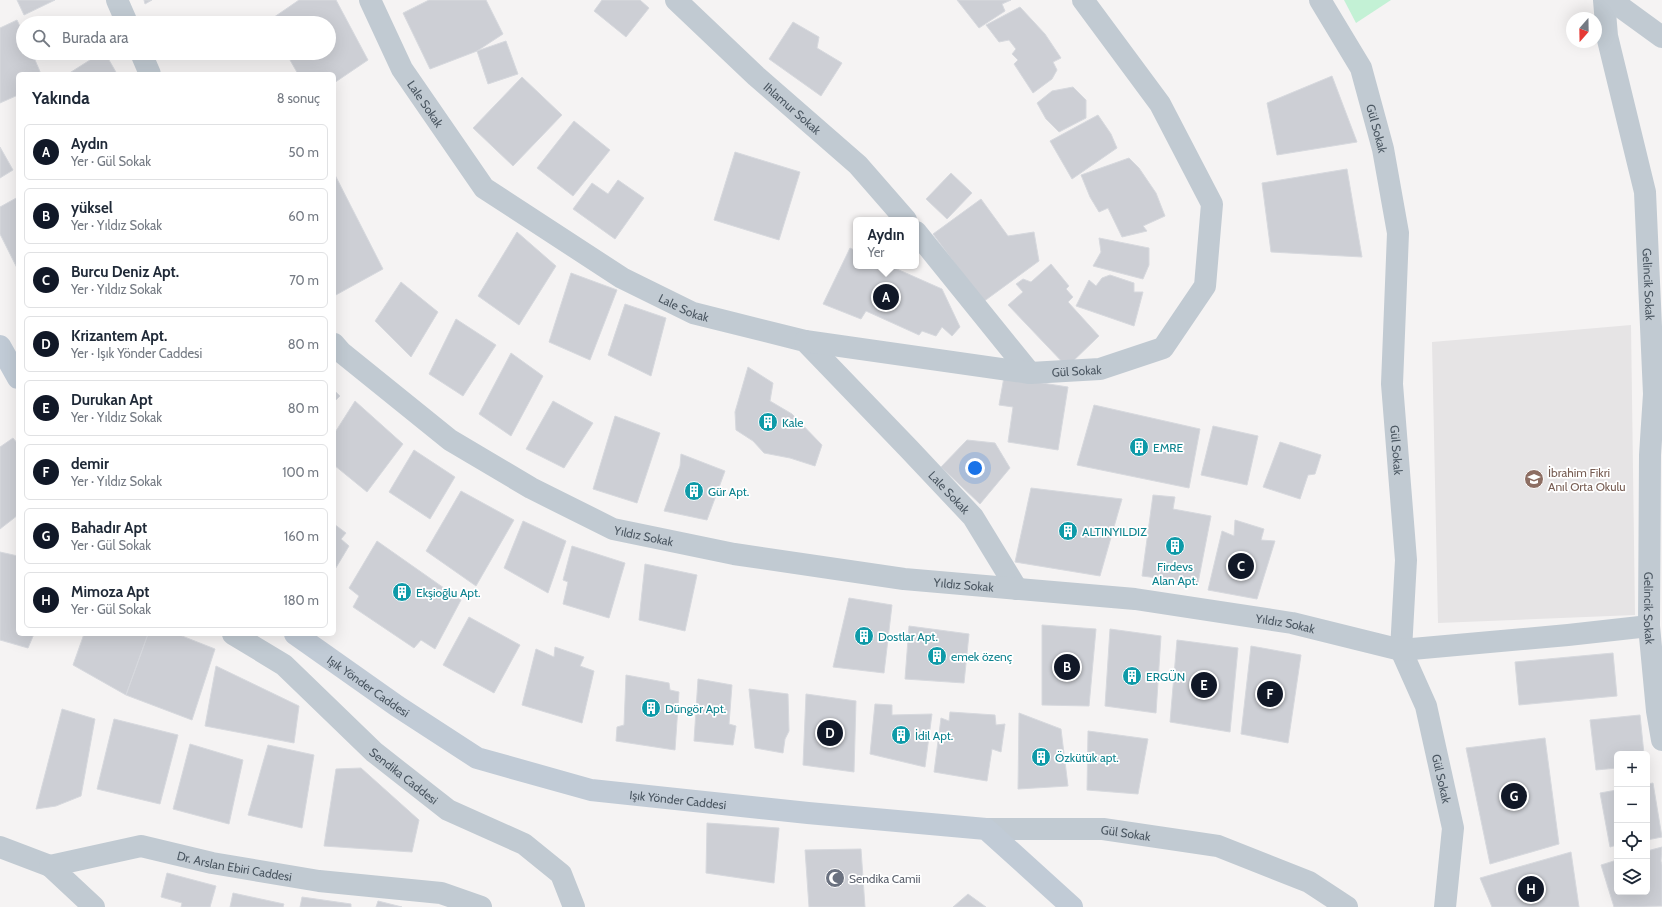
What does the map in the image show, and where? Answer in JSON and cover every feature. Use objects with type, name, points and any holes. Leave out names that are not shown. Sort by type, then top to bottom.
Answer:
[{"type":"street","points":[[117,0],[124,16]]},
{"type":"street","name":"Lale Sokak","points":[[370,0],[402,69],[484,188],[622,278],[693,313],[805,341],[909,448],[973,517],[1017,589]]},
{"type":"street","name":"Ihlamur Sokak","points":[[676,0],[756,76],[858,165],[903,217]]},
{"type":"street","name":"Gül Sokak","points":[[805,341],[1030,373],[1100,369],[1163,348],[1205,286],[1212,204],[1160,104],[1083,0]]},
{"type":"street","name":"Gül Sokak","points":[[1320,0],[1361,68],[1383,149],[1398,232],[1392,384],[1406,560],[1401,650],[1426,706],[1453,828],[1446,907]]},
{"type":"street","name":"Gelincik Sokak","points":[[1604,0],[1607,36],[1645,192],[1654,394],[1650,456],[1649,626],[1657,711],[1662,740]]},
{"type":"street","points":[[1611,0],[1662,37]]},
{"type":"street","points":[[143,60],[149,72]]},
{"type":"street","points":[[919,236],[1030,373]]},
{"type":"street","points":[[0,346],[16,374]]},
{"type":"street","name":"Yıldız Sokak","points":[[336,346],[341,352],[450,440],[531,488],[613,529],[734,554],[881,576],[1135,599],[1292,623],[1401,650],[1649,626]]},
{"type":"street","name":"Sendika Caddesi","points":[[236,636],[284,665],[374,752],[448,810],[524,844],[561,874],[574,907]]},
{"type":"street","name":"Işık Yönder Caddesi","points":[[298,636],[397,706],[477,758],[484,760],[591,790],[808,813],[986,829]]},
{"type":"street","points":[[986,829],[1072,907]]},
{"type":"street","name":"Gül Sokak","points":[[986,829],[1103,829],[1218,846],[1309,882],[1347,907]]},
{"type":"street","points":[[0,846],[50,866],[94,907]]},
{"type":"street","name":"Dr. Arslan Ebiri Caddesi","points":[[50,866],[141,846],[212,863],[319,881],[441,893],[481,907]]},
{"type":"shaded area","name":"İbrahim Fikri Anıl Orta Okulu","points":[[1631,325],[1635,615],[1438,623],[1432,342]]},
{"type":"green space","points":[[1344,0],[1391,0],[1356,23]]},
{"type":"building","points":[[17,0],[55,0],[24,15]]},
{"type":"building","points":[[144,0],[152,0],[145,4]]},
{"type":"building","points":[[299,0],[336,0],[368,60],[336,82],[336,72],[297,72],[290,60],[336,60],[336,16],[276,16]]},
{"type":"building","points":[[429,0],[486,0],[503,34],[477,51],[430,69],[403,13]]},
{"type":"building","points":[[602,0],[640,0],[649,8],[626,37],[594,11]]},
{"type":"building","points":[[957,0],[1011,0],[1002,4],[1005,11],[979,28]]},
{"type":"building","points":[[1020,7],[1045,34],[1061,58],[1053,62],[1057,70],[1052,79],[1033,93],[1014,64],[1018,60],[1012,54],[1016,49],[1009,40],[999,42],[986,25]]},
{"type":"building","points":[[16,20],[16,60],[35,60],[40,72],[16,72],[16,96],[0,103],[0,28]]},
{"type":"building","points":[[793,22],[819,37],[817,48],[842,63],[821,96],[769,59]]},
{"type":"building","points":[[506,41],[518,74],[488,84],[477,51]]},
{"type":"building","points":[[90,60],[109,60],[116,72],[71,72]]},
{"type":"building","points":[[1332,76],[1357,142],[1277,155],[1267,103]]},
{"type":"building","points":[[522,77],[562,115],[513,166],[473,128]]},
{"type":"building","points":[[1073,87],[1086,100],[1086,118],[1059,132],[1046,119],[1037,103],[1052,91]]},
{"type":"building","points":[[1098,115],[1111,134],[1117,148],[1072,179],[1050,141]]},
{"type":"building","points":[[574,121],[610,150],[573,196],[537,168]]},
{"type":"building","points":[[0,147],[13,170],[0,178]]},
{"type":"building","points":[[735,152],[800,172],[779,240],[714,220]]},
{"type":"building","points":[[1129,158],[1139,168],[1156,193],[1165,216],[1143,226],[1147,231],[1122,237],[1108,208],[1099,212],[1090,197],[1081,175]]},
{"type":"building","points":[[1347,169],[1362,257],[1271,252],[1262,183]]},
{"type":"building","points":[[951,173],[972,193],[947,219],[926,199]]},
{"type":"building","points":[[336,177],[383,269],[336,295]]},
{"type":"building","points":[[618,180],[644,198],[615,239],[573,209],[592,183],[608,194]]},
{"type":"building","points":[[16,198],[16,266],[0,234],[0,207]]},
{"type":"building","points":[[981,199],[1008,236],[1034,232],[1039,261],[983,302],[933,234]]},
{"type":"building","points":[[517,232],[556,266],[519,325],[478,296]]},
{"type":"building","points":[[1099,238],[1149,248],[1149,265],[1143,279],[1093,266],[1101,252]]},
{"type":"building","points":[[850,248],[853,250],[853,269],[897,269],[942,289],[960,327],[952,336],[942,327],[936,336],[922,331],[919,335],[866,311],[861,319],[823,304]]},
{"type":"building","points":[[1051,264],[1069,286],[1066,289],[1073,297],[1068,302],[1099,336],[1067,367],[1008,305],[1023,292],[1016,284],[1023,279],[1031,282]]},
{"type":"building","points":[[571,273],[617,290],[590,360],[549,342]]},
{"type":"building","points":[[1110,275],[1134,283],[1134,292],[1143,292],[1134,326],[1076,306],[1089,280],[1096,286],[1102,278]]},
{"type":"building","points":[[401,282],[438,312],[411,357],[375,321]]},
{"type":"building","points":[[625,304],[666,318],[651,376],[608,355]]},
{"type":"building","points":[[456,319],[496,345],[463,396],[429,374]]},
{"type":"building","points":[[511,353],[543,376],[511,436],[479,414]]},
{"type":"building","name":"Kale","points":[[748,367],[773,383],[770,401],[792,414],[822,445],[815,466],[790,458],[764,453],[753,441],[736,430],[735,412]]},
{"type":"building","points":[[1004,377],[1068,387],[1058,450],[1008,442],[1013,407],[999,405]]},
{"type":"building","points":[[336,392],[340,396],[336,400]]},
{"type":"building","points":[[355,401],[403,444],[367,492],[336,467],[336,431]]},
{"type":"building","points":[[553,401],[593,423],[564,468],[526,449]]},
{"type":"building","name":"EMRE","points":[[1094,405],[1200,429],[1189,488],[1077,465]]},
{"type":"building","points":[[615,416],[660,433],[637,503],[593,489]]},
{"type":"building","points":[[1213,426],[1258,436],[1247,485],[1201,475]]},
{"type":"building","points":[[13,438],[16,442],[16,517],[0,529],[0,447]]},
{"type":"building","points":[[967,440],[995,443],[1010,468],[980,504],[941,467]]},
{"type":"building","points":[[1280,442],[1321,455],[1315,474],[1308,475],[1300,499],[1263,487]]},
{"type":"building","points":[[414,450],[455,477],[430,519],[389,492]]},
{"type":"building","name":"Gür Apt.","points":[[681,454],[725,471],[707,520],[664,511],[680,466]]},
{"type":"building","name":"ALTINYILDIZ","points":[[1031,488],[1122,499],[1100,576],[1015,562]]},
{"type":"building","points":[[461,491],[514,520],[476,586],[426,551]]},
{"type":"building","name":"Firdevs Alan Apt.","points":[[1153,495],[1175,497],[1173,509],[1211,516],[1198,583],[1142,576]]},
{"type":"building","points":[[1235,520],[1264,529],[1261,540],[1275,541],[1257,599],[1208,590],[1222,531],[1234,536]]},
{"type":"building","points":[[523,521],[566,541],[548,593],[504,568]]},
{"type":"building","points":[[336,526],[346,533],[341,539],[349,546],[336,568]]},
{"type":"building","name":"Ekşioğlu Apt.","points":[[377,541],[461,600],[435,649],[421,640],[414,648],[353,607],[359,596],[349,588]]},
{"type":"building","points":[[572,546],[625,563],[609,618],[563,604],[568,582],[563,580]]},
{"type":"building","points":[[0,552],[16,556],[16,636],[33,636],[28,648],[0,640]]},
{"type":"building","points":[[645,564],[697,575],[685,631],[639,620]]},
{"type":"building","name":"Dostlar Apt.","points":[[849,598],[892,605],[884,673],[833,667]]},
{"type":"building","points":[[469,617],[520,645],[494,693],[443,665]]},
{"type":"building","points":[[1042,625],[1096,629],[1089,706],[1042,705]]},
{"type":"building","name":"emek özenç","points":[[909,626],[969,634],[964,683],[905,679]]},
{"type":"building","name":"ERGÜN","points":[[1110,629],[1161,636],[1156,713],[1105,706]]},
{"type":"building","points":[[83,636],[147,636],[126,695],[73,665]]},
{"type":"building","points":[[147,636],[182,636],[215,649],[192,720],[126,695]]},
{"type":"building","points":[[1177,640],[1238,648],[1230,732],[1170,722]]},
{"type":"building","points":[[1251,646],[1301,655],[1288,743],[1241,734]]},
{"type":"building","points":[[555,647],[584,657],[580,666],[594,671],[582,723],[522,705],[536,649],[554,657]]},
{"type":"building","points":[[1613,653],[1617,696],[1519,705],[1515,662]]},
{"type":"building","points":[[216,666],[299,706],[294,743],[205,726]]},
{"type":"building","name":"Düngör Apt.","points":[[626,675],[669,683],[670,690],[679,692],[675,750],[616,741],[617,727],[624,725]]},
{"type":"building","points":[[698,679],[732,685],[729,724],[736,726],[733,745],[694,741]]},
{"type":"building","points":[[749,689],[788,694],[789,731],[785,739],[783,753],[755,748]]},
{"type":"building","points":[[806,694],[856,701],[854,772],[803,765]]},
{"type":"building","name":"İdil Apt.","points":[[875,704],[892,705],[892,715],[932,714],[925,767],[870,754]]},
{"type":"building","points":[[62,709],[95,719],[81,796],[56,806],[36,809]]},
{"type":"building","points":[[950,712],[995,715],[996,725],[1005,724],[1001,752],[992,749],[987,781],[934,772],[941,718],[949,721]]},
{"type":"building","name":"Özkütük apt.","points":[[1019,713],[1061,729],[1068,786],[1018,789]]},
{"type":"building","points":[[1640,715],[1644,751],[1614,751],[1614,768],[1596,770],[1590,720]]},
{"type":"building","points":[[114,719],[178,735],[160,804],[97,789]]},
{"type":"building","points":[[1088,731],[1148,739],[1138,794],[1087,790]]},
{"type":"building","points":[[1545,738],[1559,844],[1490,864],[1466,748]]},
{"type":"building","points":[[190,744],[243,760],[229,824],[173,809]]},
{"type":"building","points":[[268,745],[314,755],[302,828],[248,815]]},
{"type":"building","points":[[361,768],[419,820],[412,852],[324,846],[336,769]]},
{"type":"building","points":[[1653,783],[1662,837],[1650,839],[1650,787],[1650,784]]},
{"type":"building","points":[[1614,791],[1614,846],[1610,847],[1600,793]]},
{"type":"building","points":[[707,823],[779,828],[774,883],[706,873]]},
{"type":"building","points":[[1662,847],[1662,906],[1614,907],[1601,865],[1614,861],[1614,895],[1650,895],[1650,850]]},
{"type":"building","name":"Sendika Camii","points":[[861,849],[865,907],[809,907],[805,850]]},
{"type":"building","points":[[1571,852],[1579,907],[1492,907],[1480,878]]},
{"type":"building","points":[[167,873],[216,886],[210,907],[181,907],[182,903],[161,897]]},
{"type":"building","points":[[233,893],[284,904],[283,907],[230,907]]},
{"type":"building","points":[[968,894],[986,907],[953,907]]},
{"type":"building","points":[[302,897],[351,904],[351,907],[300,907]]},
{"type":"building","points":[[378,901],[402,907],[376,907]]},
{"type":"place","name":"Aydın","points":[[886,297]]},
{"type":"place","name":"Kale","points":[[768,422]]},
{"type":"place","name":"EMRE","points":[[1139,447]]},
{"type":"place","name":"İbrahim Fikri Anıl Orta Okulu","points":[[1534,479]]},
{"type":"place","name":"Gür Apt.","points":[[694,491]]},
{"type":"place","name":"ALTINYILDIZ","points":[[1068,531]]},
{"type":"place","name":"Firdevs Alan Apt.","points":[[1175,546]]},
{"type":"place","name":"Burcu Deniz Apt.","points":[[1241,566]]},
{"type":"place","name":"Ekşioğlu Apt.","points":[[402,592]]},
{"type":"place","name":"Dostlar Apt.","points":[[864,636]]},
{"type":"place","name":"emek özenç","points":[[937,656]]},
{"type":"place","name":"yüksel","points":[[1067,667]]},
{"type":"place","name":"ERGÜN","points":[[1132,676]]},
{"type":"place","name":"Durukan Apt","points":[[1204,685]]},
{"type":"place","name":"demir","points":[[1270,694]]},
{"type":"place","name":"Düngör Apt.","points":[[651,708]]},
{"type":"place","name":"Krizantem Apt.","points":[[830,733]]},
{"type":"place","name":"İdil Apt.","points":[[901,735]]},
{"type":"place","name":"Özkütük apt.","points":[[1041,757]]},
{"type":"place","name":"Bahadır Apt","points":[[1514,796]]},
{"type":"place","name":"Sendika Camii","points":[[835,878]]},
{"type":"place","name":"Mimoza Apt","points":[[1531,889]]}]
